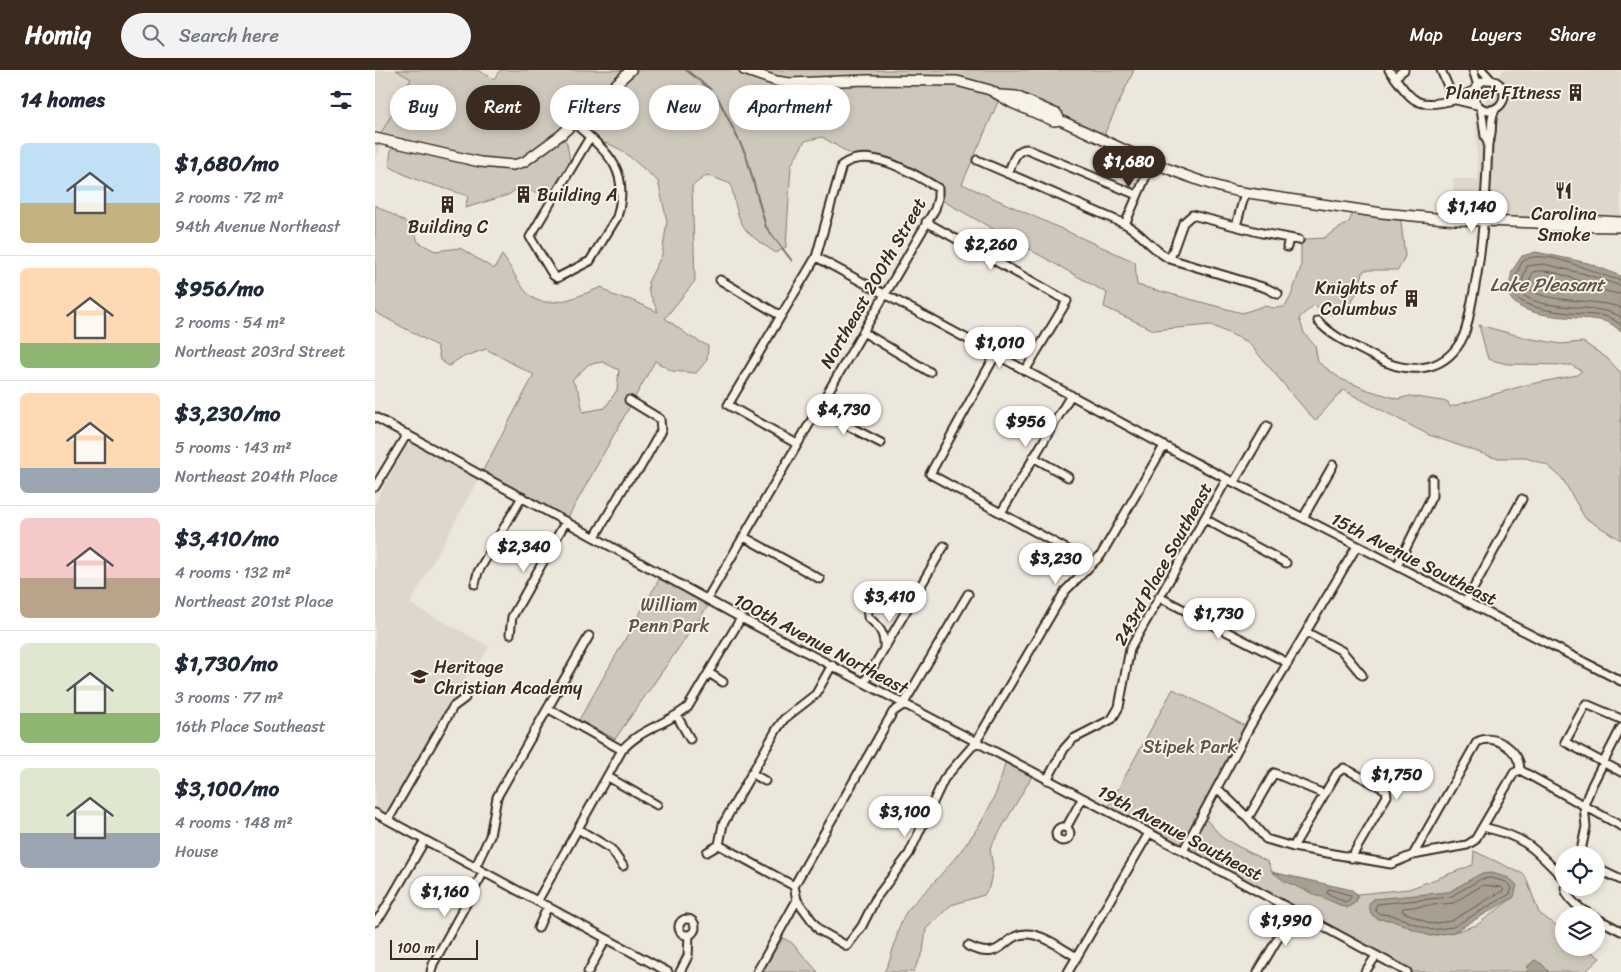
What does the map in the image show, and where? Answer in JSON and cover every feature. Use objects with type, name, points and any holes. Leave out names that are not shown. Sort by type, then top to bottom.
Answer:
[{"type":"main road","points":[[615,85],[631,70]]},
{"type":"main road","points":[[744,70],[790,83],[867,80],[957,81],[990,90],[1001,95],[1011,103],[1055,121],[1060,120],[1216,187],[1245,193],[1382,213],[1537,223],[1547,226],[1621,227]]},
{"type":"main road","points":[[375,138],[480,162],[513,164],[533,156],[565,130]]},
{"type":"main road","points":[[1537,223],[1546,218],[1621,222]]},
{"type":"street","points":[[1389,70],[1412,99],[1419,103],[1434,105],[1455,100],[1491,80]]},
{"type":"street","points":[[1395,77],[1403,70]]},
{"type":"street","points":[[1441,70],[1455,100]]},
{"type":"street","points":[[1318,321],[1328,332],[1392,366],[1421,369],[1441,362],[1460,343],[1468,324],[1483,246],[1485,221],[1488,143],[1485,136],[1473,70]]},
{"type":"street","points":[[1482,70],[1491,80],[1500,85],[1505,94],[1502,104],[1495,110],[1490,122],[1492,137],[1488,143]]},
{"type":"street","points":[[1455,100],[1495,110]]},
{"type":"street","points":[[581,130],[590,138],[603,150],[619,170],[619,210],[617,217],[590,261],[557,278],[553,275],[530,237],[590,138]]},
{"type":"street","points":[[1008,174],[1017,154],[1023,149],[1027,149],[1137,195]]},
{"type":"street","name":"Northeast 200th Street","points":[[707,599],[926,222],[939,198],[938,188],[901,167],[881,161],[857,158],[842,165],[816,257]]},
{"type":"street","points":[[977,160],[1125,224],[1136,231],[1161,254],[1266,288],[1278,294]]},
{"type":"street","points":[[1125,224],[1153,160]]},
{"type":"street","points":[[1236,226],[1245,193]]},
{"type":"street","points":[[1170,258],[1183,223],[1192,215],[1299,240]]},
{"type":"street","points":[[926,222],[1067,301],[1025,370]]},
{"type":"street","points":[[1287,247],[1289,238]]},
{"type":"street","points":[[797,444],[729,405],[816,257]]},
{"type":"street","name":"15th Avenue Southeast","points":[[816,257],[1230,481],[1621,681]]},
{"type":"street","points":[[719,280],[781,316]]},
{"type":"street","points":[[863,332],[930,372]]},
{"type":"street","points":[[996,354],[930,474],[1070,551],[1087,568]]},
{"type":"street","points":[[1001,513],[1071,395]]},
{"type":"street","points":[[595,537],[628,480],[640,468],[661,431],[660,419],[629,400]]},
{"type":"street","points":[[817,410],[881,443]]},
{"type":"street","name":"100th Avenue Northeast","points":[[375,417],[741,618],[1018,764]]},
{"type":"street","name":"243rd Place Southeast","points":[[1047,780],[1064,749],[1073,739],[1112,719],[1119,707],[1130,649],[1205,520],[1267,426]]},
{"type":"street","points":[[375,487],[407,434]]},
{"type":"street","points":[[968,594],[903,704],[893,712],[794,886],[797,900],[819,930],[847,946],[862,926],[876,898],[909,854],[944,779],[976,742],[1065,591],[1101,555],[1165,446]]},
{"type":"street","points":[[1033,457],[1068,477]]},
{"type":"street","points":[[1303,518],[1333,465]]},
{"type":"street","points":[[1397,566],[1432,496],[1432,479]]},
{"type":"street","points":[[475,584],[478,572],[521,497]]},
{"type":"street","points":[[1466,602],[1522,499]]},
{"type":"street","points":[[1205,520],[1286,563]]},
{"type":"street","points":[[510,634],[512,617],[566,521]]},
{"type":"street","points":[[744,537],[819,578]]},
{"type":"street","points":[[864,683],[944,546]]},
{"type":"street","points":[[1183,851],[1288,663],[1308,633],[1357,546]]},
{"type":"street","points":[[1159,597],[1288,663]]},
{"type":"street","points":[[867,601],[868,617],[881,629],[885,637],[884,648]]},
{"type":"street","points":[[538,900],[622,750],[633,737],[677,716],[695,698],[741,618]]},
{"type":"street","points":[[1308,633],[1342,651],[1362,675]]},
{"type":"street","points":[[475,868],[490,836],[497,797],[589,636]]},
{"type":"street","points":[[707,852],[719,845],[723,824],[784,719],[816,694],[832,665]]},
{"type":"street","points":[[709,673],[723,682]]},
{"type":"street","points":[[388,820],[453,707],[465,698]]},
{"type":"street","points":[[1621,719],[1586,704],[1565,742],[1621,772]]},
{"type":"street","points":[[549,709],[622,750]]},
{"type":"street","points":[[677,716],[690,739]]},
{"type":"street","points":[[1582,846],[1586,827],[1584,805],[1621,728]]},
{"type":"street","points":[[1413,855],[1477,742],[1483,738],[1491,738],[1516,753],[1520,762],[1520,770]]},
{"type":"street","name":"19th Avenue Southeast","points":[[1018,764],[1407,972]]},
{"type":"street","points":[[1293,847],[1337,773],[1344,768],[1386,790],[1387,796],[1351,858]]},
{"type":"street","points":[[1217,788],[1248,818],[1265,839],[1293,847],[1391,864],[1413,855],[1467,845],[1475,840],[1514,773],[1520,770]]},
{"type":"street","points":[[1520,770],[1621,826]]},
{"type":"street","points":[[751,773],[765,781]]},
{"type":"street","points":[[1248,818],[1274,773],[1324,794]]},
{"type":"street","points":[[608,777],[657,805]]},
{"type":"street","points":[[1066,828],[1082,798]]},
{"type":"street","points":[[375,813],[538,900],[667,972]]},
{"type":"street","points":[[1483,827],[1507,833],[1531,845],[1555,870]]},
{"type":"street","points":[[578,829],[611,849],[623,866]]},
{"type":"street","points":[[1069,972],[1149,833]]},
{"type":"street","points":[[375,922],[382,914],[425,840]]},
{"type":"street","points":[[719,845],[794,886]]},
{"type":"street","points":[[431,972],[433,964],[483,872]]},
{"type":"street","points":[[1605,872],[1621,880]]},
{"type":"street","points":[[1569,896],[1578,906]]},
{"type":"street","points":[[757,972],[797,900]]},
{"type":"street","points":[[538,928],[549,906]]},
{"type":"street","points":[[1258,972],[1294,911]]},
{"type":"street","points":[[1605,923],[1621,931]]},
{"type":"street","points":[[968,946],[986,952],[997,950],[1014,938],[1026,934],[1039,936],[1077,957]]},
{"type":"street","points":[[680,972],[688,956],[689,935]]},
{"type":"street","points":[[588,972],[606,939]]},
{"type":"street","points":[[1365,972],[1376,956]]},
{"type":"shaded area","points":[[375,70],[396,70],[412,79],[409,85],[390,85],[390,118],[379,138],[384,140],[375,161]]},
{"type":"shaded area","points":[[1503,70],[1621,70],[1621,227],[1456,220],[1453,179],[1478,179],[1476,119]]},
{"type":"shaded area","name":"Heritage Christian Academy","points":[[417,444],[479,478],[410,604],[489,646],[477,668],[471,666],[453,707],[388,820],[375,813],[375,502],[407,445]]},
{"type":"green space","points":[[396,70],[477,70],[494,79],[500,70],[1134,70],[1102,139],[1002,93],[962,184],[1135,262],[1137,285],[1242,313],[1264,306],[1274,308],[1285,307],[1301,267],[1301,245],[1307,239],[1324,238],[1349,222],[1355,209],[1400,214],[1405,256],[1398,270],[1364,270],[1356,294],[1345,312],[1332,315],[1314,305],[1299,318],[1304,333],[1315,346],[1318,362],[1341,379],[1368,390],[1398,399],[1410,396],[1448,402],[1450,407],[1526,385],[1577,375],[1582,371],[1571,365],[1507,364],[1488,359],[1479,325],[1527,338],[1561,344],[1583,342],[1607,358],[1621,373],[1621,540],[1585,518],[1562,478],[1547,465],[1526,458],[1495,458],[1429,435],[1343,390],[1315,421],[1248,342],[1211,325],[1154,330],[1104,307],[1107,293],[938,198],[938,188],[901,167],[857,158],[822,137],[805,141],[791,165],[786,247],[776,253],[755,238],[743,226],[739,218],[731,184],[707,175],[692,186],[695,281],[665,318],[689,336],[708,346],[707,360],[696,373],[672,371],[655,361],[566,521],[481,474],[534,375],[486,349],[460,358],[449,366],[440,360],[437,346],[375,312],[375,205],[413,226],[418,242],[435,251],[460,248],[494,269],[502,255],[524,290],[535,299],[544,302],[554,302],[602,287],[612,295],[631,300],[658,312],[649,292],[648,282],[662,255],[667,221],[658,181],[623,151],[607,143],[598,145],[580,130],[639,130],[639,85],[550,85],[550,130],[566,130],[562,134],[567,144],[571,167],[557,190],[548,194],[517,189],[508,195],[465,208],[468,196],[418,180],[389,166],[392,142],[378,139],[390,117],[390,130],[456,130],[456,85],[408,85],[411,79]],"holes":[[[603,362],[619,370],[617,390],[605,408],[583,412],[579,392],[572,380],[589,364]]]},
{"type":"green space","name":"William Penn Park","points":[[660,578],[708,606],[615,739],[579,720]]},
{"type":"green space","name":"Stipek Park","points":[[1173,689],[1249,728],[1201,814],[1224,839],[1268,862],[1272,872],[1347,908],[1356,902],[1358,894],[1409,889],[1473,865],[1474,851],[1525,875],[1539,913],[1555,925],[1555,956],[1597,956],[1600,958],[1585,972],[1549,972],[1535,960],[1528,966],[1527,972],[1407,972],[1106,811]],"holes":[[[1473,878],[1514,897],[1477,925],[1454,932],[1430,936],[1391,920],[1378,919],[1371,914],[1369,903],[1374,899],[1449,892]]]},
{"type":"green space","points":[[1006,758],[1034,773],[990,848],[993,869],[989,887],[984,895],[951,905],[926,929],[923,952],[913,972],[884,972],[891,957],[903,917],[960,852],[980,824],[996,793]]},
{"type":"green space","points":[[783,938],[792,943],[818,972],[760,972]]},
{"type":"water","name":"Lake Pleasant","points":[[1536,252],[1588,263],[1621,276],[1621,332],[1613,325],[1604,321],[1536,313],[1513,302],[1508,292],[1512,271],[1522,256]]},
{"type":"water","points":[[1272,872],[1352,890],[1357,894],[1356,902],[1347,908],[1286,882]]},
{"type":"water","points":[[1492,873],[1509,878],[1517,885],[1514,897],[1454,932],[1430,936],[1391,920],[1378,919],[1371,914],[1369,905],[1374,899],[1449,892],[1480,874]]},
{"type":"water","points":[[1535,960],[1542,964],[1549,972],[1527,972],[1528,966]]},
{"type":"waterway","points":[[686,70],[709,88],[719,100],[746,155],[766,227],[792,261]]},
{"type":"place","name":"Planet FItness","points":[[1575,93]]},
{"type":"place","name":"Carolina Smoke","points":[[1564,191]]},
{"type":"place","name":"Building A","points":[[523,195]]},
{"type":"place","name":"Building C","points":[[448,204]]},
{"type":"place","name":"Knights of Columbus","points":[[1411,298]]},
{"type":"place","name":"Heritage Christian Academy","points":[[420,677]]}]
